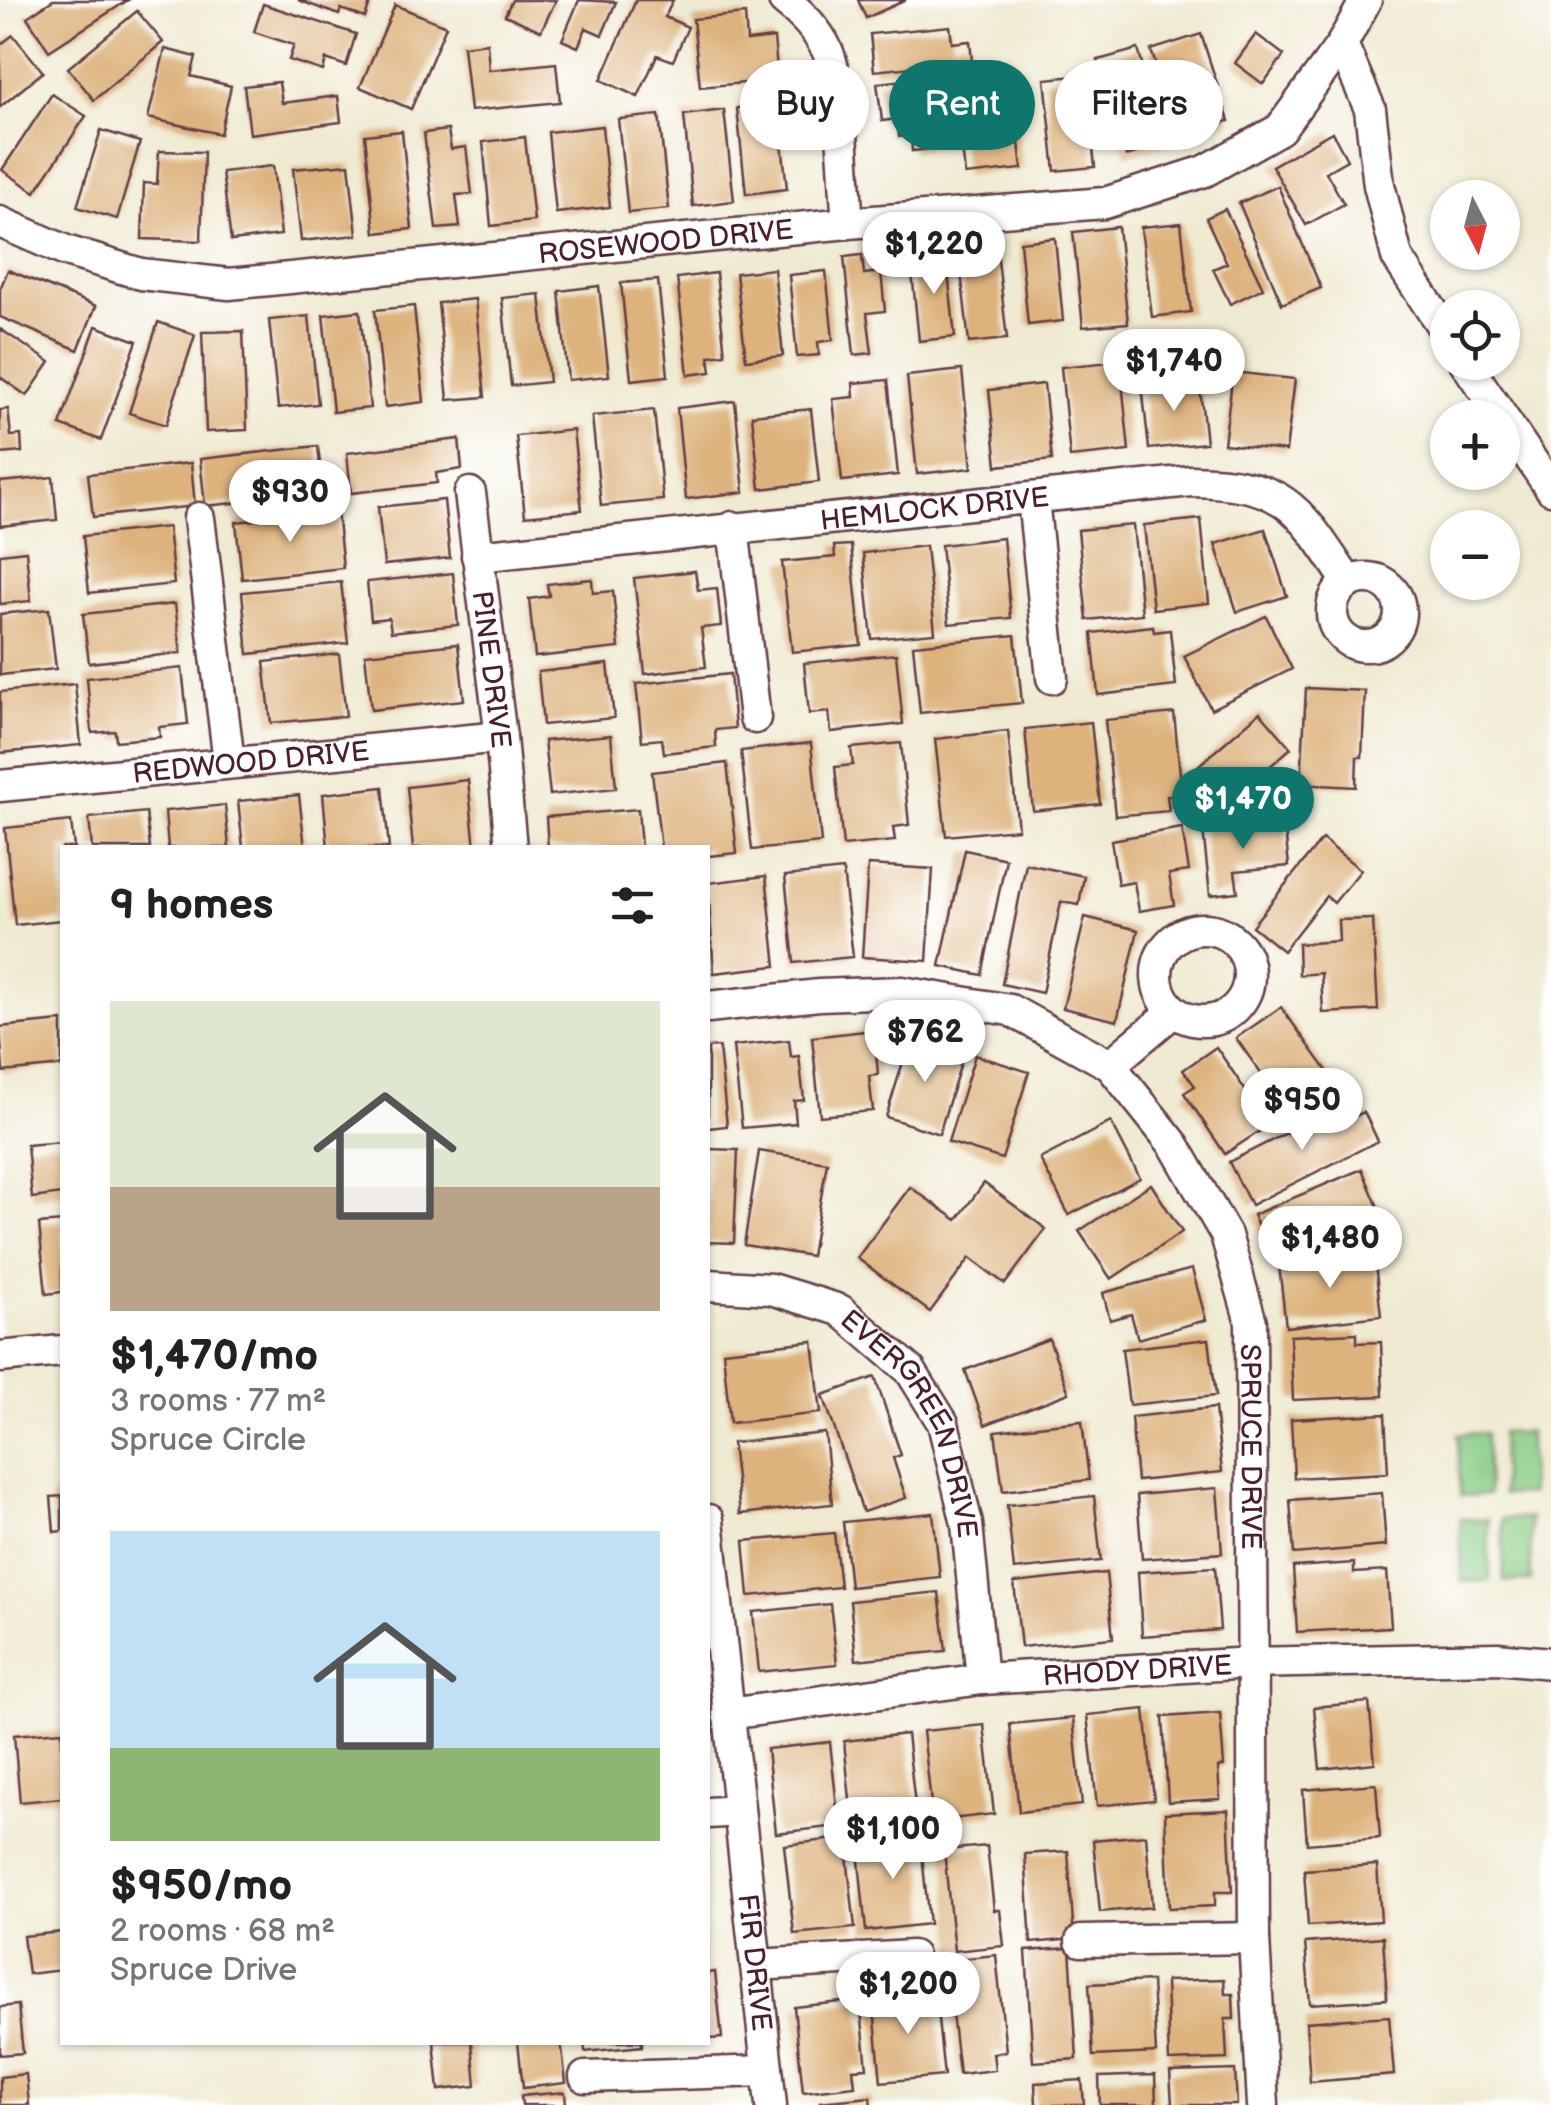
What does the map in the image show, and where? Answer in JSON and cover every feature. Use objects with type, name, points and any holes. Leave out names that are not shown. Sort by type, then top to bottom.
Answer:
[{"type":"street","points":[[784,0],[802,14],[828,49],[837,98],[848,223]]},
{"type":"street","name":"ROSEWOOD DRIVE","points":[[0,222],[66,252],[141,274],[228,284],[848,223],[1105,202],[1205,171],[1280,128],[1342,44],[1366,0]]},
{"type":"street","points":[[1342,44],[1370,109],[1379,185],[1397,257],[1430,307]]},
{"type":"street","points":[[1477,380],[1551,490]]},
{"type":"street","name":"HEMLOCK DRIVE","points":[[478,556],[1191,482],[1236,482],[1273,494],[1298,512],[1348,582]]},
{"type":"street","name":"PINE DRIVE","points":[[470,493],[501,737],[510,845]]},
{"type":"street","points":[[1033,498],[1052,678]]},
{"type":"street","points":[[199,518],[229,762]]},
{"type":"street","points":[[733,528],[755,718]]},
{"type":"street","name":"REDWOOD DRIVE","points":[[0,786],[501,737]]},
{"type":"street","name":"SPRUCE DRIVE","points":[[710,1006],[902,992],[1010,1010],[1110,1065],[1174,1145],[1226,1236],[1251,1322],[1254,1938],[1264,2105]]},
{"type":"street","points":[[1110,1065],[1173,1012]]},
{"type":"street","name":"EVERGREEN DRIVE","points":[[710,1285],[772,1289],[840,1310],[910,1370],[943,1423],[967,1524],[982,1678]]},
{"type":"street","points":[[0,1354],[60,1351]]},
{"type":"street","name":"FIR DRIVE","points":[[710,1549],[771,2105]]},
{"type":"street","name":"RHODY DRIVE","points":[[728,1714],[982,1678],[1252,1663],[1496,1658],[1551,1664]]},
{"type":"street","points":[[710,1813],[739,1811]]},
{"type":"street","points":[[1082,1941],[1254,1938]]},
{"type":"street","points":[[756,1966],[912,1956]]},
{"type":"street","points":[[585,2077],[767,2071]]},
{"type":"green space","points":[[1529,1432],[1530,1494],[1502,1495],[1501,1433]]},
{"type":"green space","points":[[1486,1433],[1488,1495],[1460,1496],[1458,1434]]},
{"type":"green space","points":[[1530,1518],[1531,1581],[1504,1581],[1502,1519]]},
{"type":"green space","points":[[1460,1519],[1488,1519],[1490,1581],[1462,1582]]},
{"type":"building","points":[[53,0],[128,0],[49,51],[27,17]]},
{"type":"building","points":[[298,0],[371,0],[365,18],[341,9],[339,15]]},
{"type":"building","points":[[512,0],[556,0],[541,31],[505,15]]},
{"type":"building","points":[[579,0],[616,2],[602,35],[586,28],[578,47],[562,40]]},
{"type":"building","points":[[636,0],[673,0],[665,17],[688,27],[673,61],[657,55],[638,97],[601,80]]},
{"type":"building","points":[[858,0],[906,0],[866,18]]},
{"type":"building","points":[[263,4],[356,34],[346,66],[326,59],[323,71],[289,60],[294,45],[254,32]]},
{"type":"building","points":[[395,5],[446,26],[411,109],[360,87]]},
{"type":"building","points":[[137,11],[163,42],[94,100],[68,68]]},
{"type":"building","points":[[745,14],[747,41],[774,38],[776,60],[740,60],[740,83],[700,87],[693,19]]},
{"type":"building","points":[[950,26],[952,43],[970,41],[972,60],[889,60],[889,69],[874,71],[870,34]]},
{"type":"building","points":[[1201,34],[1209,60],[1154,60],[1151,50]]},
{"type":"building","points":[[1256,34],[1284,55],[1263,84],[1235,63]]},
{"type":"building","points":[[13,35],[43,72],[0,107],[0,45]]},
{"type":"building","points":[[487,43],[489,70],[556,63],[560,102],[470,111],[463,46]]},
{"type":"building","points":[[165,49],[196,57],[191,76],[231,86],[220,134],[148,118]]},
{"type":"building","points":[[1138,49],[1141,60],[1098,60]]},
{"type":"building","points":[[1055,78],[1055,150],[1093,150],[1095,167],[1055,171],[1045,79]]},
{"type":"building","points":[[279,82],[282,103],[338,96],[341,122],[250,134],[244,86]]},
{"type":"building","points":[[889,82],[889,120],[882,121],[877,83]]},
{"type":"building","points":[[52,94],[86,116],[35,192],[2,170]]},
{"type":"building","points":[[724,110],[734,201],[693,206],[684,115]]},
{"type":"building","points":[[659,115],[669,209],[628,213],[618,119]]},
{"type":"building","points":[[602,126],[610,207],[556,213],[548,132]]},
{"type":"building","points":[[101,130],[140,142],[117,219],[77,207]]},
{"type":"building","points":[[448,130],[451,149],[466,147],[472,194],[456,195],[460,227],[436,229],[424,133]]},
{"type":"building","points":[[402,131],[412,229],[375,233],[365,135]]},
{"type":"building","points":[[1332,132],[1347,160],[1326,172],[1344,204],[1306,225],[1272,166]]},
{"type":"building","points":[[525,137],[534,221],[491,226],[483,142]]},
{"type":"building","points":[[741,150],[783,150],[787,189],[746,194]]},
{"type":"building","points":[[962,150],[1020,150],[1022,169],[965,175]]},
{"type":"building","points":[[1124,150],[1147,150],[1126,156]]},
{"type":"building","points":[[159,151],[204,152],[201,241],[142,239],[144,183],[157,184]]},
{"type":"building","points":[[349,164],[357,235],[301,241],[293,169]]},
{"type":"building","points":[[273,166],[281,235],[231,241],[222,172]]},
{"type":"building","points":[[1278,186],[1321,288],[1282,304],[1239,203]]},
{"type":"building","points":[[1225,209],[1263,288],[1230,304],[1213,269],[1227,263],[1206,218]]},
{"type":"building","points":[[1181,223],[1191,312],[1152,317],[1141,227]]},
{"type":"building","points":[[1118,227],[1128,323],[1083,327],[1073,232]]},
{"type":"building","points":[[1055,238],[1063,321],[1028,325],[1020,242]]},
{"type":"building","points":[[996,242],[1007,339],[969,343],[958,246]]},
{"type":"building","points":[[945,244],[955,337],[919,341],[912,272],[927,270],[924,246]]},
{"type":"building","points":[[862,255],[864,274],[881,272],[885,311],[867,313],[872,353],[854,355],[844,257]]},
{"type":"building","points":[[774,269],[783,356],[746,360],[736,273]]},
{"type":"building","points":[[8,270],[96,306],[78,350],[0,317],[0,289]]},
{"type":"building","points":[[826,271],[833,340],[818,342],[819,355],[797,357],[789,275]]},
{"type":"building","points":[[716,273],[725,354],[709,356],[711,372],[688,375],[677,278]]},
{"type":"building","points":[[658,280],[668,376],[631,380],[621,283]]},
{"type":"building","points":[[599,286],[609,376],[568,380],[559,291]]},
{"type":"building","points":[[540,294],[549,382],[511,386],[502,298]]},
{"type":"building","points":[[475,299],[485,397],[448,400],[438,303]]},
{"type":"building","points":[[414,306],[424,402],[385,407],[375,310]]},
{"type":"building","points":[[360,311],[370,408],[333,412],[323,315]]},
{"type":"building","points":[[309,316],[318,404],[278,408],[269,320]]},
{"type":"building","points":[[158,322],[195,335],[166,425],[129,413]]},
{"type":"building","points":[[96,326],[137,341],[101,440],[60,425]]},
{"type":"building","points":[[0,329],[50,362],[27,396],[0,377]]},
{"type":"building","points":[[243,331],[247,430],[206,432],[202,332]]},
{"type":"building","points":[[1120,361],[1129,451],[1070,457],[1061,367]]},
{"type":"building","points":[[962,370],[972,468],[917,474],[907,376]]},
{"type":"building","points":[[1233,372],[1295,379],[1286,451],[1224,444]]},
{"type":"building","points":[[1199,379],[1206,443],[1149,449],[1142,385]]},
{"type":"building","points":[[888,380],[898,475],[842,481],[833,399],[854,397],[853,383]]},
{"type":"building","points":[[1044,384],[1052,460],[997,466],[989,390]]},
{"type":"building","points":[[735,401],[744,492],[686,499],[677,408]]},
{"type":"building","points":[[8,409],[11,436],[21,435],[22,452],[0,454],[0,410]]},
{"type":"building","points":[[811,409],[819,482],[760,489],[752,415]]},
{"type":"building","points":[[654,410],[663,500],[601,506],[592,416]]},
{"type":"building","points":[[573,430],[582,510],[525,516],[516,436]]},
{"type":"building","points":[[459,439],[462,469],[436,473],[437,483],[351,493],[347,453]]},
{"type":"building","points":[[318,446],[323,493],[205,506],[200,459]]},
{"type":"building","points":[[191,463],[195,506],[93,517],[88,474]]},
{"type":"building","points":[[53,477],[57,520],[0,526],[0,482]]},
{"type":"building","points":[[444,500],[450,558],[384,565],[378,507]]},
{"type":"building","points":[[337,511],[343,568],[242,579],[236,522]]},
{"type":"building","points":[[1201,519],[1209,603],[1153,609],[1144,525]]},
{"type":"building","points":[[1133,525],[1142,614],[1087,620],[1078,530]]},
{"type":"building","points":[[168,527],[174,584],[89,593],[83,536]]},
{"type":"building","points":[[1265,529],[1287,596],[1237,612],[1215,544]]},
{"type":"building","points":[[1003,538],[1011,618],[949,624],[941,545]]},
{"type":"building","points":[[851,545],[861,645],[792,652],[782,562],[835,557],[834,546]]},
{"type":"building","points":[[926,546],[935,633],[872,639],[863,553]]},
{"type":"building","points":[[26,551],[31,601],[0,604],[0,554]]},
{"type":"building","points":[[695,571],[698,590],[717,588],[721,626],[701,628],[706,667],[645,674],[634,578]]},
{"type":"building","points":[[453,573],[458,625],[391,632],[389,618],[371,620],[367,582]]},
{"type":"building","points":[[592,579],[593,593],[613,591],[619,648],[535,657],[529,599],[549,596],[547,584]]},
{"type":"building","points":[[341,582],[348,643],[248,654],[242,592]]},
{"type":"building","points":[[175,604],[181,653],[89,663],[83,614]]},
{"type":"building","points":[[49,609],[56,669],[0,675],[0,614]]},
{"type":"building","points":[[1266,616],[1292,669],[1211,709],[1184,656]]},
{"type":"building","points":[[1153,626],[1154,632],[1170,630],[1176,686],[1098,695],[1092,633]]},
{"type":"building","points":[[1015,635],[1022,703],[920,713],[913,645]]},
{"type":"building","points":[[458,644],[464,700],[371,710],[365,654]]},
{"type":"building","points":[[339,654],[346,716],[271,723],[264,662]]},
{"type":"building","points":[[896,654],[903,724],[831,732],[829,712],[809,714],[804,663]]},
{"type":"building","points":[[608,664],[614,718],[543,725],[538,672]]},
{"type":"building","points":[[182,668],[188,724],[159,727],[160,737],[116,741],[115,731],[92,733],[87,678]]},
{"type":"building","points":[[730,674],[735,728],[715,730],[716,747],[664,753],[662,739],[642,741],[636,684]]},
{"type":"building","points":[[75,684],[81,745],[0,753],[0,692]]},
{"type":"building","points":[[1306,688],[1365,691],[1362,757],[1357,757],[1356,787],[1301,784]]},
{"type":"building","points":[[1260,712],[1291,748],[1229,802],[1198,766]]},
{"type":"building","points":[[1174,713],[1182,794],[1167,796],[1169,811],[1115,816],[1105,720]]},
{"type":"building","points":[[1091,722],[1100,804],[1033,811],[1025,729]]},
{"type":"building","points":[[1008,731],[1018,829],[946,836],[935,739]]},
{"type":"building","points":[[611,735],[616,788],[550,795],[544,741]]},
{"type":"building","points":[[811,743],[821,843],[752,850],[741,751]]},
{"type":"building","points":[[901,743],[909,825],[893,827],[895,841],[843,846],[835,767],[853,765],[851,748]]},
{"type":"building","points":[[727,763],[737,853],[710,856],[710,845],[661,845],[652,772]]},
{"type":"building","points":[[468,780],[475,845],[413,845],[407,787]]},
{"type":"building","points":[[383,787],[389,845],[328,845],[323,794]]},
{"type":"building","points":[[299,795],[305,845],[243,845],[238,801]]},
{"type":"building","points":[[225,805],[229,845],[168,845],[165,811]]},
{"type":"building","points":[[638,809],[641,845],[548,845],[546,817]]},
{"type":"building","points":[[146,812],[150,845],[92,845],[89,818]]},
{"type":"building","points":[[1284,820],[1289,866],[1235,871],[1238,892],[1210,895],[1203,829]]},
{"type":"building","points":[[71,821],[74,845],[60,845],[60,920],[15,925],[5,828]]},
{"type":"building","points":[[1182,828],[1189,871],[1169,874],[1174,905],[1139,911],[1134,882],[1118,885],[1111,840]]},
{"type":"building","points":[[1322,839],[1361,870],[1334,903],[1326,896],[1283,951],[1252,926]]},
{"type":"building","points":[[965,850],[1006,859],[982,975],[940,966]]},
{"type":"building","points":[[1026,864],[1084,876],[1079,905],[1061,902],[1042,993],[1002,984]]},
{"type":"building","points":[[868,865],[933,869],[927,961],[862,957]]},
{"type":"building","points":[[843,870],[853,957],[794,963],[785,876]]},
{"type":"building","points":[[766,876],[776,966],[714,973],[710,883]]},
{"type":"building","points":[[1085,917],[1138,930],[1117,1021],[1063,1008]]},
{"type":"building","points":[[1373,919],[1378,1010],[1323,1013],[1321,973],[1299,975],[1298,944],[1339,941],[1338,920]]},
{"type":"building","points":[[1281,1007],[1333,1079],[1288,1112],[1236,1038]]},
{"type":"building","points":[[60,1021],[60,1066],[3,1072],[0,1027]]},
{"type":"building","points":[[874,1030],[878,1075],[869,1076],[873,1111],[820,1116],[812,1037]]},
{"type":"building","points":[[911,1036],[964,1053],[939,1134],[886,1117]]},
{"type":"building","points":[[789,1040],[791,1057],[799,1056],[804,1100],[794,1101],[796,1123],[742,1128],[733,1046]]},
{"type":"building","points":[[719,1047],[727,1126],[710,1128],[710,1048]]},
{"type":"building","points":[[1216,1047],[1269,1125],[1225,1154],[1184,1093],[1195,1086],[1183,1070]]},
{"type":"building","points":[[975,1055],[1029,1072],[1002,1159],[948,1142]]},
{"type":"building","points":[[1342,1105],[1349,1119],[1364,1112],[1378,1141],[1251,1205],[1229,1162]]},
{"type":"building","points":[[1111,1122],[1140,1178],[1069,1215],[1040,1159]]},
{"type":"building","points":[[60,1142],[60,1194],[32,1198],[27,1145]]},
{"type":"building","points":[[710,1149],[738,1150],[734,1243],[710,1242]]},
{"type":"building","points":[[759,1151],[827,1162],[811,1256],[744,1245]]},
{"type":"building","points":[[1362,1169],[1378,1207],[1269,1253],[1253,1215]]},
{"type":"building","points":[[984,1183],[1046,1229],[1005,1284],[970,1258],[930,1312],[857,1258],[910,1187],[957,1220]]},
{"type":"building","points":[[1151,1184],[1182,1232],[1111,1279],[1079,1231]]},
{"type":"building","points":[[60,1222],[60,1292],[46,1294],[39,1224]]},
{"type":"building","points":[[1374,1255],[1381,1316],[1286,1327],[1279,1265]]},
{"type":"building","points":[[1192,1269],[1206,1320],[1138,1339],[1131,1314],[1110,1320],[1103,1293]]},
{"type":"building","points":[[1357,1333],[1357,1343],[1381,1342],[1383,1396],[1293,1400],[1290,1336]]},
{"type":"building","points":[[1049,1339],[1069,1393],[985,1425],[965,1370]]},
{"type":"building","points":[[1209,1339],[1216,1396],[1129,1405],[1122,1349]]},
{"type":"building","points":[[813,1341],[821,1413],[730,1423],[723,1351]]},
{"type":"building","points":[[875,1377],[901,1455],[893,1458],[906,1498],[863,1512],[823,1395]]},
{"type":"building","points":[[1215,1408],[1222,1472],[1137,1481],[1131,1417]]},
{"type":"building","points":[[1385,1414],[1388,1473],[1294,1478],[1291,1419]]},
{"type":"building","points":[[1082,1421],[1089,1480],[1003,1491],[995,1431]]},
{"type":"building","points":[[825,1433],[832,1504],[740,1514],[732,1443]]},
{"type":"building","points":[[1217,1488],[1222,1553],[1142,1559],[1137,1495]]},
{"type":"building","points":[[1382,1493],[1386,1546],[1294,1554],[1290,1500]]},
{"type":"building","points":[[60,1496],[60,1531],[54,1532],[51,1497]]},
{"type":"building","points":[[1094,1496],[1101,1561],[1014,1570],[1007,1505]]},
{"type":"building","points":[[933,1513],[940,1577],[850,1587],[843,1522]]},
{"type":"building","points":[[834,1533],[840,1587],[749,1596],[744,1541]]},
{"type":"building","points":[[1354,1563],[1354,1573],[1387,1571],[1391,1627],[1297,1632],[1293,1567]]},
{"type":"building","points":[[1215,1567],[1220,1630],[1142,1636],[1138,1572]]},
{"type":"building","points":[[1106,1573],[1113,1638],[1021,1647],[1014,1583]]},
{"type":"building","points":[[939,1592],[946,1651],[856,1660],[850,1601]]},
{"type":"building","points":[[830,1604],[837,1664],[759,1672],[753,1612]]},
{"type":"building","points":[[1369,1702],[1375,1763],[1320,1769],[1314,1707]]},
{"type":"building","points":[[1145,1709],[1154,1800],[1097,1806],[1087,1715]]},
{"type":"building","points":[[1220,1713],[1224,1766],[1218,1767],[1220,1799],[1168,1802],[1163,1717]]},
{"type":"building","points":[[1073,1718],[1082,1805],[1019,1812],[1010,1724]]},
{"type":"building","points":[[984,1725],[994,1814],[933,1821],[923,1731]]},
{"type":"building","points":[[60,1731],[60,1798],[20,1802],[14,1735]]},
{"type":"building","points":[[907,1734],[917,1823],[853,1829],[844,1741]]},
{"type":"building","points":[[830,1742],[839,1826],[776,1833],[767,1749]]},
{"type":"building","points":[[1376,1784],[1380,1838],[1307,1844],[1303,1790]]},
{"type":"building","points":[[1228,1810],[1232,1892],[1215,1892],[1215,1906],[1169,1908],[1165,1813]]},
{"type":"building","points":[[920,1834],[929,1924],[866,1931],[857,1841]]},
{"type":"building","points":[[1146,1835],[1152,1907],[1100,1912],[1093,1840]]},
{"type":"building","points":[[845,1838],[855,1928],[794,1934],[784,1845]]},
{"type":"building","points":[[987,1846],[994,1910],[1000,1910],[1004,1946],[954,1951],[944,1850]]},
{"type":"building","points":[[1068,1851],[1074,1939],[1031,1943],[1025,1854]]},
{"type":"building","points":[[1377,1865],[1381,1921],[1308,1926],[1304,1870]]},
{"type":"building","points":[[60,1932],[60,1970],[28,1974],[23,1936]]},
{"type":"building","points":[[1383,1937],[1387,1999],[1310,2004],[1305,1943]]},
{"type":"building","points":[[1070,1948],[1077,2059],[1033,2062],[1026,1951]]},
{"type":"building","points":[[996,1955],[1006,2051],[993,2053],[995,2070],[959,2074],[946,1960]]},
{"type":"building","points":[[715,1972],[722,2038],[710,2039],[710,1973]]},
{"type":"building","points":[[1224,1979],[1225,1994],[1233,1994],[1234,2019],[1225,2019],[1227,2059],[1169,2061],[1166,1981]]},
{"type":"building","points":[[1152,1981],[1156,2053],[1093,2056],[1089,1984]]},
{"type":"building","points":[[935,1991],[944,2076],[881,2082],[873,1998]]},
{"type":"building","points":[[860,2000],[867,2068],[853,2069],[855,2086],[803,2092],[794,2007]]},
{"type":"building","points":[[18,2005],[23,2053],[0,2055],[0,2007]]},
{"type":"building","points":[[1389,2016],[1394,2075],[1310,2082],[1306,2022]]},
{"type":"building","points":[[434,2045],[472,2045],[476,2086],[439,2090]]},
{"type":"building","points":[[518,2045],[561,2045],[566,2083],[523,2088]]},
{"type":"building","points":[[584,2045],[642,2045],[642,2046],[585,2052]]},
{"type":"building","points":[[1235,2070],[1237,2105],[1172,2105],[1170,2072]]},
{"type":"building","points":[[26,2074],[29,2105],[0,2105],[0,2077]]},
{"type":"building","points":[[1155,2075],[1156,2105],[1100,2105],[1099,2077]]},
{"type":"building","points":[[1082,2080],[1084,2105],[1036,2105],[1035,2083]]},
{"type":"building","points":[[565,2092],[566,2105],[522,2105],[521,2096]]},
{"type":"building","points":[[870,2097],[871,2105],[820,2105],[820,2102]]}]
